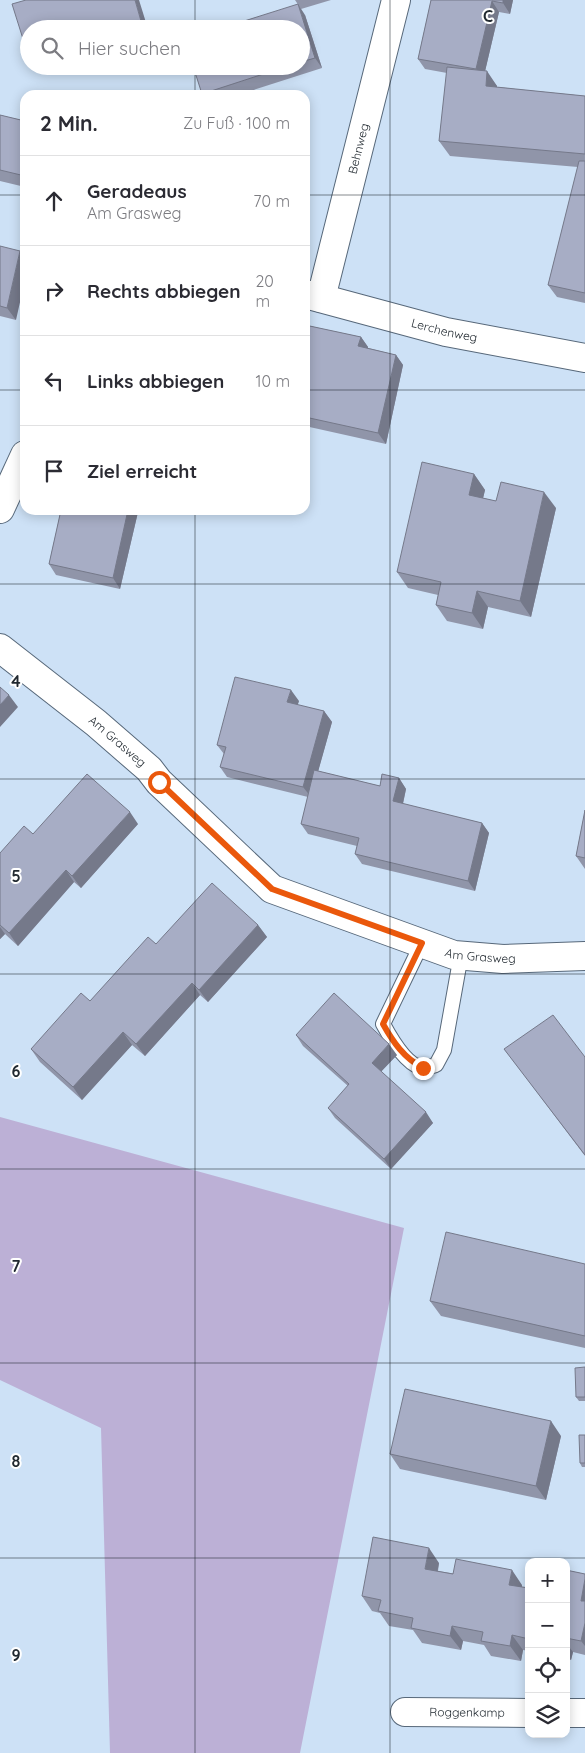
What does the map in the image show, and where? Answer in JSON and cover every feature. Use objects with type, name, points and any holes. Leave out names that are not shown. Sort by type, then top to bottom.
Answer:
[{"type":"street","name":"Behnweg","points":[[313,296],[396,0]]},
{"type":"street","name":"Lerchenweg","points":[[313,296],[446,332],[585,358]]},
{"type":"street","points":[[0,509],[20,466]]},
{"type":"street","name":"Am Grasweg","points":[[0,648],[96,723],[149,769],[159,782],[272,889],[422,943],[461,955],[503,959],[585,956]]},
{"type":"street","name":"Roggenkamp","points":[[405,1712],[525,1713]]},
{"type":"street","points":[[570,1713],[585,1713]]},
{"type":"lane","points":[[422,943],[383,1024],[392,1042],[412,1062],[423,1068],[436,1065],[444,1050],[461,955]]},
{"type":"shaded area","points":[[0,1117],[404,1228],[300,1753],[110,1753],[101,1428],[0,1380]]},
{"type":"building","points":[[26,0],[135,0],[141,20],[20,20],[20,29],[12,4]]},
{"type":"building","points":[[431,0],[503,0],[503,3],[492,1],[476,69],[418,59]]},
{"type":"building","points":[[298,4],[303,20],[247,20]]},
{"type":"building","points":[[310,42],[315,58],[310,59]]},
{"type":"building","points":[[447,67],[487,71],[486,86],[585,96],[585,154],[439,141]]},
{"type":"building","points":[[196,75],[260,75],[214,90],[201,90]]},
{"type":"building","points":[[0,115],[20,120],[20,175],[0,170]]},
{"type":"building","points":[[579,161],[585,161],[585,293],[548,285]]},
{"type":"building","points":[[0,246],[20,251],[7,308],[0,306]]},
{"type":"building","points":[[310,326],[361,337],[358,346],[396,355],[378,433],[310,418]]},
{"type":"building","points":[[422,462],[474,474],[469,495],[496,501],[501,482],[544,492],[520,601],[477,591],[472,613],[436,605],[441,582],[397,572]]},
{"type":"building","points":[[60,515],[127,515],[113,578],[49,564]]},
{"type":"building","points":[[235,677],[291,690],[287,702],[324,711],[303,787],[220,767],[226,747],[217,745]]},
{"type":"building","points":[[0,687],[9,695],[0,705]]},
{"type":"building","points":[[314,770],[380,786],[382,774],[399,778],[393,801],[482,823],[468,881],[355,854],[359,838],[301,824]]},
{"type":"building","points":[[87,774],[130,812],[72,876],[66,870],[9,933],[0,925],[0,853],[24,826],[33,834]]},
{"type":"building","points":[[585,810],[585,858],[576,856]]},
{"type":"building","points":[[212,883],[258,925],[199,990],[192,983],[136,1044],[123,1032],[73,1087],[31,1049],[81,993],[90,1001],[148,937],[156,944]]},
{"type":"building","points":[[334,993],[389,1044],[372,1063],[426,1112],[384,1159],[328,1108],[349,1084],[296,1035]]},
{"type":"building","points":[[553,1015],[585,1057],[585,1155],[504,1049]]},
{"type":"building","points":[[446,1232],[585,1264],[585,1336],[430,1301]]},
{"type":"building","points":[[585,1367],[585,1397],[576,1397],[575,1368]]},
{"type":"building","points":[[405,1389],[551,1421],[536,1486],[390,1454]]},
{"type":"building","points":[[579,1435],[585,1435],[585,1463],[580,1463]]},
{"type":"building","points":[[373,1537],[429,1548],[425,1569],[453,1574],[456,1559],[512,1570],[509,1585],[525,1587],[525,1638],[512,1635],[510,1646],[481,1641],[483,1632],[452,1626],[450,1636],[411,1628],[413,1618],[378,1611],[381,1600],[362,1596]]},
{"type":"building","points":[[570,1571],[585,1574],[581,1601],[585,1601],[585,1623],[581,1641],[570,1639]]},
{"type":"route","points":[[159,782],[272,889],[422,943],[414,964],[398,991],[383,1024],[392,1042],[412,1062],[423,1068]]}]
